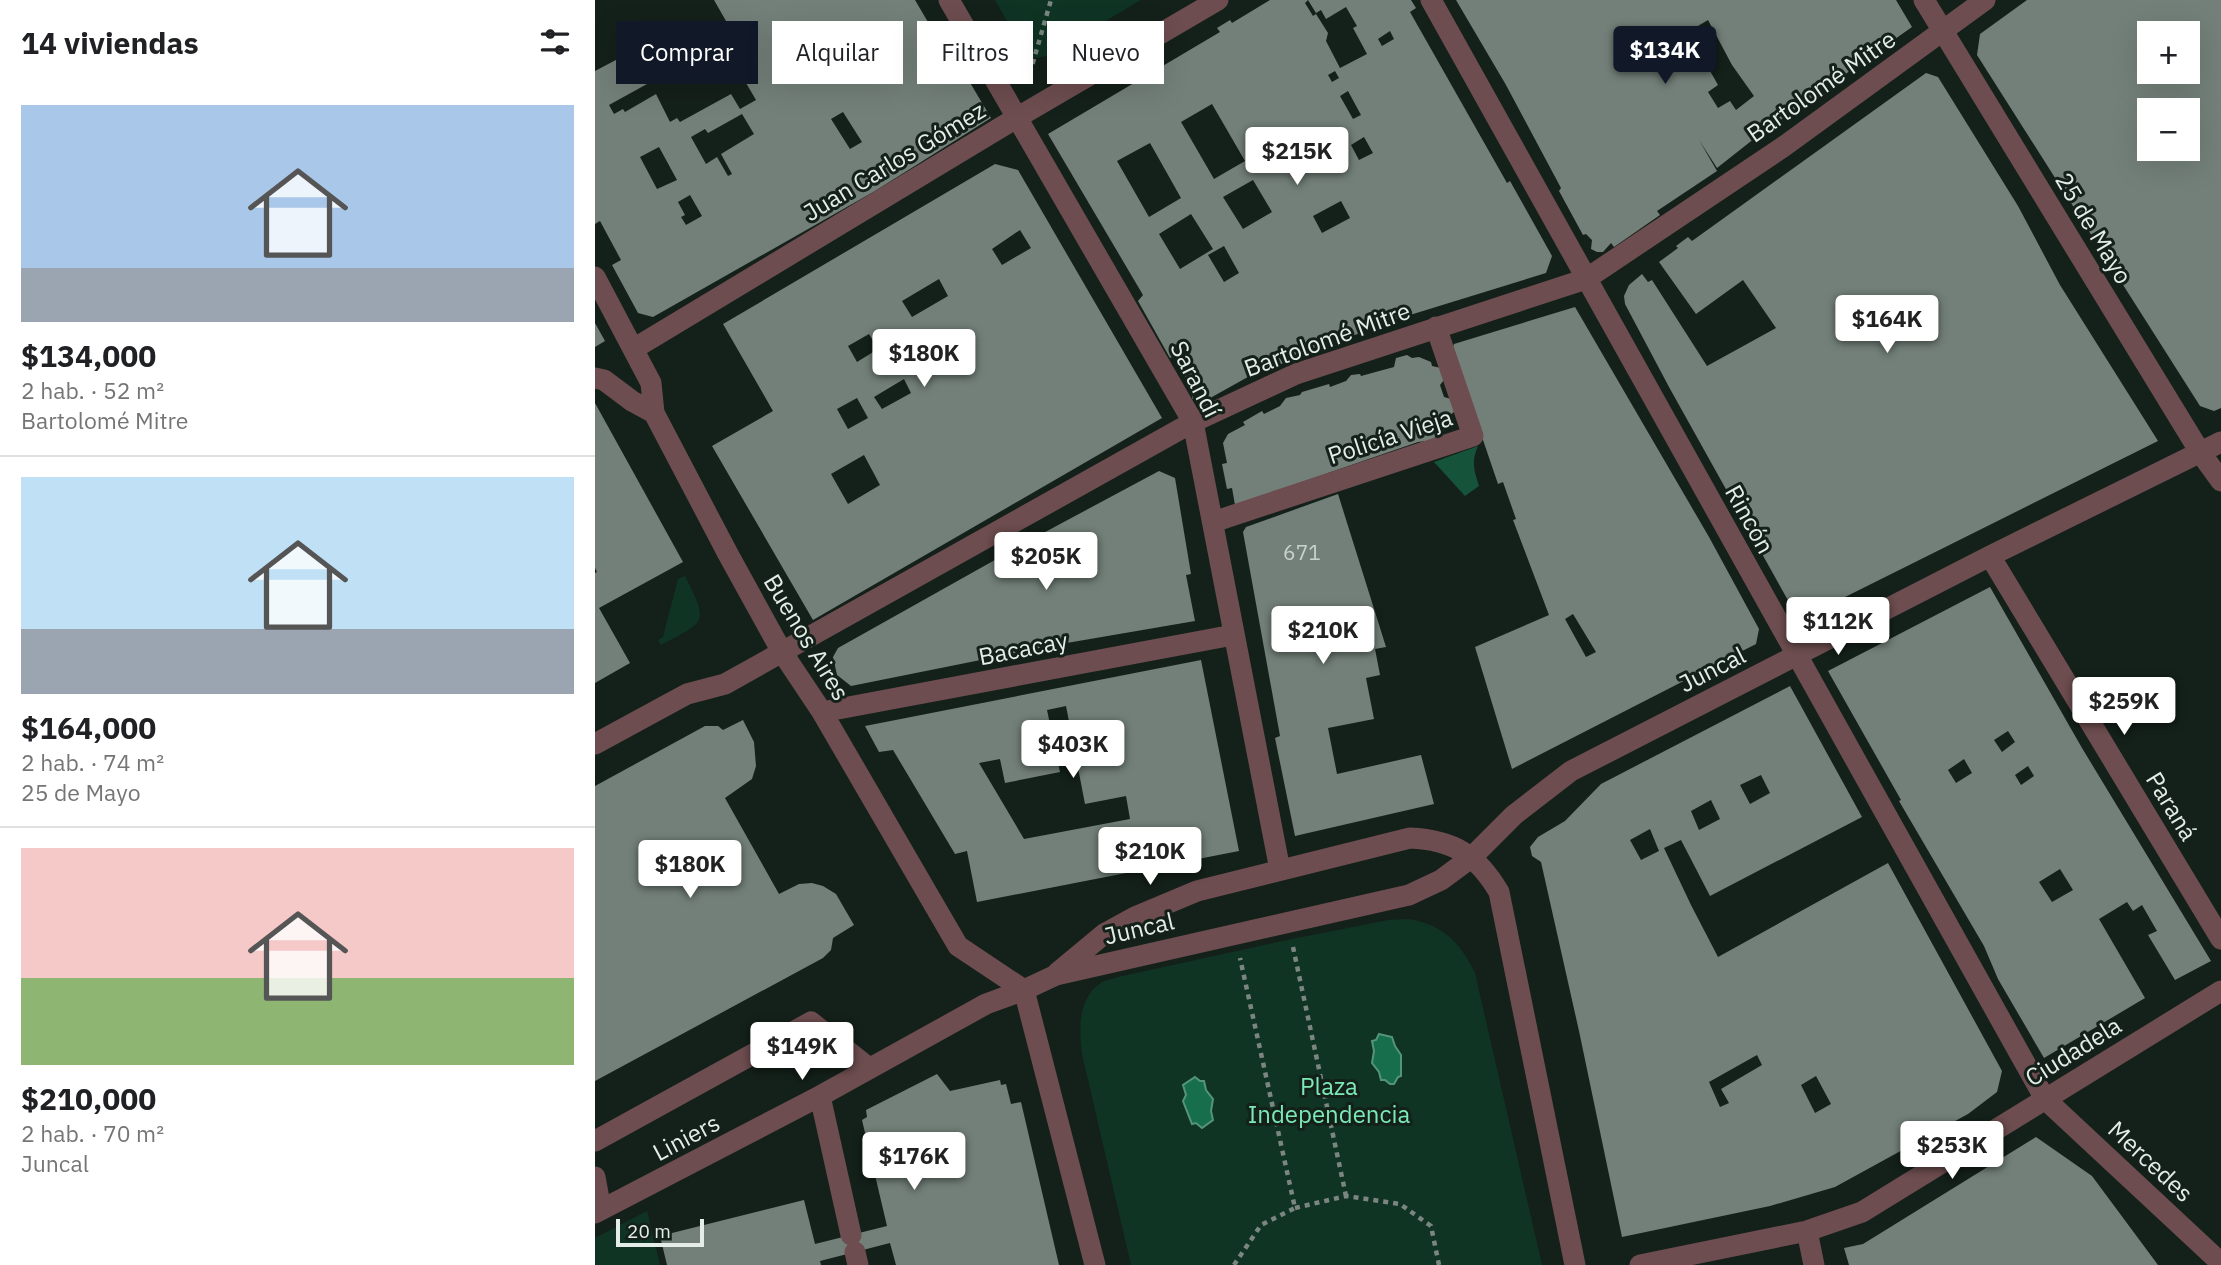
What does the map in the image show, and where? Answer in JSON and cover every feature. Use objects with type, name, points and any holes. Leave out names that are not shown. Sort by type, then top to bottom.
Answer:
[{"type":"street","name":"Sarandí","points":[[949,0],[1193,422],[1280,870]]},
{"type":"street","name":"Juan Carlos Gómez","points":[[635,348],[1018,117],[1219,0]]},
{"type":"street","name":"Rincón","points":[[1431,0],[2045,1099]]},
{"type":"street","name":"25 de Mayo","points":[[1924,0],[2200,452],[2221,481]]},
{"type":"street","name":"Bartolomé Mitre","points":[[595,744],[687,694],[726,684],[1193,422],[1296,374],[1586,279],[1783,147],[1985,0]]},
{"type":"street","name":"Buenos Aires","points":[[595,277],[635,348],[651,383],[654,413],[782,652],[822,712],[958,946],[1024,990]]},
{"type":"street","name":"Policía Vieja","points":[[1213,522],[1473,436],[1436,327]]},
{"type":"street","points":[[595,378],[604,380],[632,401],[654,413]]},
{"type":"street","name":"Juncal","points":[[1024,990],[1056,975],[1409,895],[1441,880],[1472,857],[1514,816],[1571,771],[1990,556],[2221,442]]},
{"type":"street","name":"Paraná","points":[[1990,556],[2221,939]]},
{"type":"street","name":"Bacacay","points":[[822,712],[1233,635]]},
{"type":"street","name":"Juncal","points":[[1056,975],[1104,934],[1153,909],[1197,891],[1410,838],[1430,839],[1451,845],[1472,857]]},
{"type":"street","points":[[1472,857],[1487,872],[1499,892],[1575,1265]]},
{"type":"street","points":[[1024,990],[1095,1265]]},
{"type":"street","name":"Liniers","points":[[598,1212],[820,1096],[986,1004],[1024,990]]},
{"type":"street","name":"Ciudadela","points":[[1640,1265],[1807,1231],[1862,1212],[2221,991]]},
{"type":"street","points":[[595,1141],[811,1022],[869,1068]]},
{"type":"street","points":[[820,1096],[855,1251]]},
{"type":"street","name":"Mercedes","points":[[2045,1099],[2221,1263]]},
{"type":"street","points":[[595,1177],[598,1212]]},
{"type":"street","points":[[1807,1231],[1814,1265]]},
{"type":"path","points":[[1018,117],[1051,0]]},
{"type":"path","points":[[1292,939],[1346,1196]]},
{"type":"path","points":[[1239,951],[1295,1208]]},
{"type":"path","points":[[1234,1265],[1261,1225],[1295,1208],[1346,1196],[1400,1204],[1431,1226],[1439,1265]]},
{"type":"green space","points":[[995,0],[1141,0],[1106,21],[1047,21],[1047,55],[1036,58],[1033,57],[1033,21],[1007,21]]},
{"type":"green space","points":[[685,576],[698,604],[699,620],[687,631],[661,645],[658,640],[663,637],[678,579]]},
{"type":"green space","name":"Plaza Independencia","points":[[1409,919],[1432,926],[1449,937],[1463,952],[1475,973],[1542,1265],[1131,1265],[1082,1054],[1081,1015],[1094,989],[1102,982],[1118,977],[1292,939],[1388,920]]},
{"type":"green space","points":[[647,1211],[660,1265],[595,1265],[595,1238]]},
{"type":"shaded area","points":[[1478,446],[1474,466],[1479,486],[1465,496],[1434,462]]},
{"type":"shaded area","points":[[1379,1034],[1392,1037],[1401,1055],[1401,1076],[1394,1084],[1381,1080],[1372,1063],[1372,1041],[1376,1040]]},
{"type":"shaded area","points":[[1195,1077],[1204,1081],[1206,1090],[1213,1099],[1213,1120],[1202,1128],[1196,1123],[1192,1124],[1183,1101],[1186,1095],[1183,1085]]},
{"type":"building","points":[[714,0],[915,0],[927,21],[917,21],[917,84],[971,84],[991,118],[875,191],[653,317],[638,313],[612,265],[621,260],[600,221],[595,224],[595,71],[616,60],[616,84],[647,84],[609,105],[614,114],[623,109],[625,112],[656,94],[670,122],[677,118],[680,122],[731,94],[740,109],[756,100],[747,84],[758,84],[758,21],[726,21]],"holes":[[[843,112],[862,142],[850,149],[831,119]],[[742,114],[754,134],[721,154],[732,174],[728,176],[717,157],[706,164],[691,137],[705,129],[708,133]],[[659,147],[677,180],[657,189],[640,157]],[[690,195],[702,216],[686,225],[681,217],[685,215],[678,202]]]},
{"type":"building","points":[[1270,0],[1308,0],[1411,0],[1416,8],[1410,12],[1507,183],[1510,181],[1552,256],[1546,273],[1371,327],[1367,331],[1286,358],[1283,354],[1279,357],[1283,363],[1266,372],[1264,368],[1212,397],[1210,404],[1192,399],[1193,391],[1174,356],[1170,358],[1138,301],[1143,295],[1048,134],[1132,84],[1164,84],[1164,65],[1220,32],[1217,28],[1230,20],[1232,23]],"holes":[[[1308,0],[1316,13],[1321,10],[1326,19],[1346,7],[1357,26],[1353,28],[1367,54],[1340,68],[1326,41],[1328,33],[1305,3]],[[1390,31],[1394,39],[1382,46],[1378,39]],[[1335,71],[1339,78],[1332,82],[1328,75]],[[1348,91],[1361,115],[1353,119],[1340,96]],[[1212,104],[1245,161],[1214,179],[1181,122]],[[1268,128],[1275,141],[1270,144],[1263,131]],[[1364,137],[1373,153],[1359,160],[1351,145]],[[1150,143],[1181,198],[1149,217],[1117,161]],[[1253,180],[1272,212],[1243,229],[1223,197]],[[1341,201],[1350,218],[1322,233],[1313,216]],[[1191,214],[1213,249],[1180,269],[1159,234]],[[1224,246],[1239,273],[1224,282],[1208,255]]]},
{"type":"building","points":[[1456,0],[1896,0],[1912,27],[1717,168],[1699,140],[1717,171],[1657,211],[1660,215],[1614,247],[1611,243],[1603,252],[1591,249],[1592,240],[1586,234],[1583,235],[1506,85]],"holes":[[[1708,20],[1732,65],[1754,96],[1736,110],[1730,101],[1718,108],[1708,92],[1718,85],[1688,32]]]},
{"type":"building","points":[[2027,0],[2221,0],[2221,408],[2214,411],[2200,406],[1977,55],[1980,34]]},
{"type":"building","points":[[1926,73],[1938,77],[2018,206],[2060,285],[2158,441],[1807,616],[1795,613],[1669,387],[1625,304],[1624,296],[1629,285],[1642,274],[1648,282],[1652,280],[1707,366],[1776,328],[1743,280],[1696,314],[1659,262],[1688,237],[1692,241]]},
{"type":"building","points":[[995,164],[1018,170],[1162,418],[813,620],[712,446],[773,411],[723,324]],"holes":[[[1020,230],[1031,248],[1002,265],[992,249]],[[939,279],[948,296],[912,317],[902,301]],[[869,334],[878,349],[857,362],[848,346]],[[904,379],[911,393],[882,409],[874,397]],[[857,398],[868,418],[848,429],[837,409]],[[864,455],[880,485],[848,504],[831,474]]]},
{"type":"building","points":[[1575,307],[1709,537],[1759,629],[1756,644],[1512,769],[1475,647],[1549,615],[1513,520],[1516,519],[1503,482],[1498,484],[1452,349],[1454,344]],"holes":[[[1573,614],[1596,652],[1586,657],[1565,619]]]},
{"type":"building","points":[[595,323],[605,341],[595,347]]},
{"type":"building","points":[[1407,355],[1412,358],[1419,357],[1431,362],[1432,366],[1441,368],[1444,380],[1440,385],[1444,397],[1451,399],[1455,411],[1448,417],[1450,421],[1445,430],[1436,433],[1434,440],[1418,442],[1235,505],[1232,488],[1227,489],[1222,464],[1227,463],[1223,443],[1228,434],[1262,411],[1264,414],[1280,406],[1286,398],[1329,384],[1330,387],[1346,381],[1351,375],[1361,376],[1394,367],[1396,358]]},
{"type":"building","points":[[595,403],[683,562],[599,608],[630,663],[595,683],[597,572]]},
{"type":"building","points":[[1159,471],[1175,478],[1191,574],[1186,575],[1195,621],[1055,645],[851,686],[837,675],[833,657],[838,648]]},
{"type":"building","points":[[1338,494],[1386,647],[1375,649],[1380,675],[1366,678],[1374,719],[1328,728],[1337,774],[1421,755],[1434,804],[1295,836],[1275,738],[1280,736],[1243,532],[1246,527]]},
{"type":"building","points":[[1990,587],[2082,748],[2211,961],[2175,980],[2148,935],[2157,931],[2142,905],[2133,911],[2127,902],[2099,919],[2145,998],[2044,1058],[1998,979],[1984,946],[1899,801],[1901,800],[1828,671]],"holes":[[[2008,731],[2015,742],[2002,752],[1994,740]],[[1964,759],[1972,773],[1956,783],[1948,770]],[[2028,766],[2034,776],[2021,785],[2015,775]],[[2060,869],[2073,890],[2052,902],[2039,882]]]},
{"type":"building","points":[[1201,660],[1239,851],[977,902],[967,851],[955,854],[893,750],[879,752],[865,726]],"holes":[[[1066,706],[1085,804],[1126,796],[1130,819],[1024,839],[979,763],[1000,759],[1005,783],[1060,772],[1047,710]]]},
{"type":"building","points":[[1790,686],[1862,817],[1710,896],[1681,840],[1664,848],[1691,905],[1718,957],[1888,863],[2002,1071],[1997,1092],[1968,1114],[1835,1187],[1770,1206],[1622,1237],[1541,862],[1532,856],[1530,847],[1538,837],[1565,821],[1601,784]],"holes":[[[1761,775],[1770,793],[1750,804],[1740,785]],[[1711,800],[1720,819],[1699,830],[1691,811]],[[1650,829],[1659,851],[1641,860],[1630,840]],[[1757,1055],[1762,1065],[1721,1089],[1729,1103],[1720,1107],[1709,1082]],[[1816,1076],[1831,1104],[1815,1113],[1801,1085]]]},
{"type":"building","points":[[743,720],[754,742],[756,766],[752,779],[725,798],[779,894],[799,884],[823,886],[836,894],[854,925],[833,938],[831,950],[823,958],[595,1081],[595,786],[705,726],[718,726],[723,730]]},
{"type":"building","points":[[937,1074],[950,1091],[1000,1080],[1001,1085],[1006,1084],[1011,1104],[1021,1102],[1059,1265],[896,1265],[890,1243],[820,1261],[821,1265],[667,1265],[660,1236],[804,1200],[815,1244],[887,1226],[862,1120],[867,1117],[866,1110]]},
{"type":"building","points":[[2036,1137],[2092,1176],[2158,1265],[1849,1265],[1844,1248],[1863,1244]]}]
